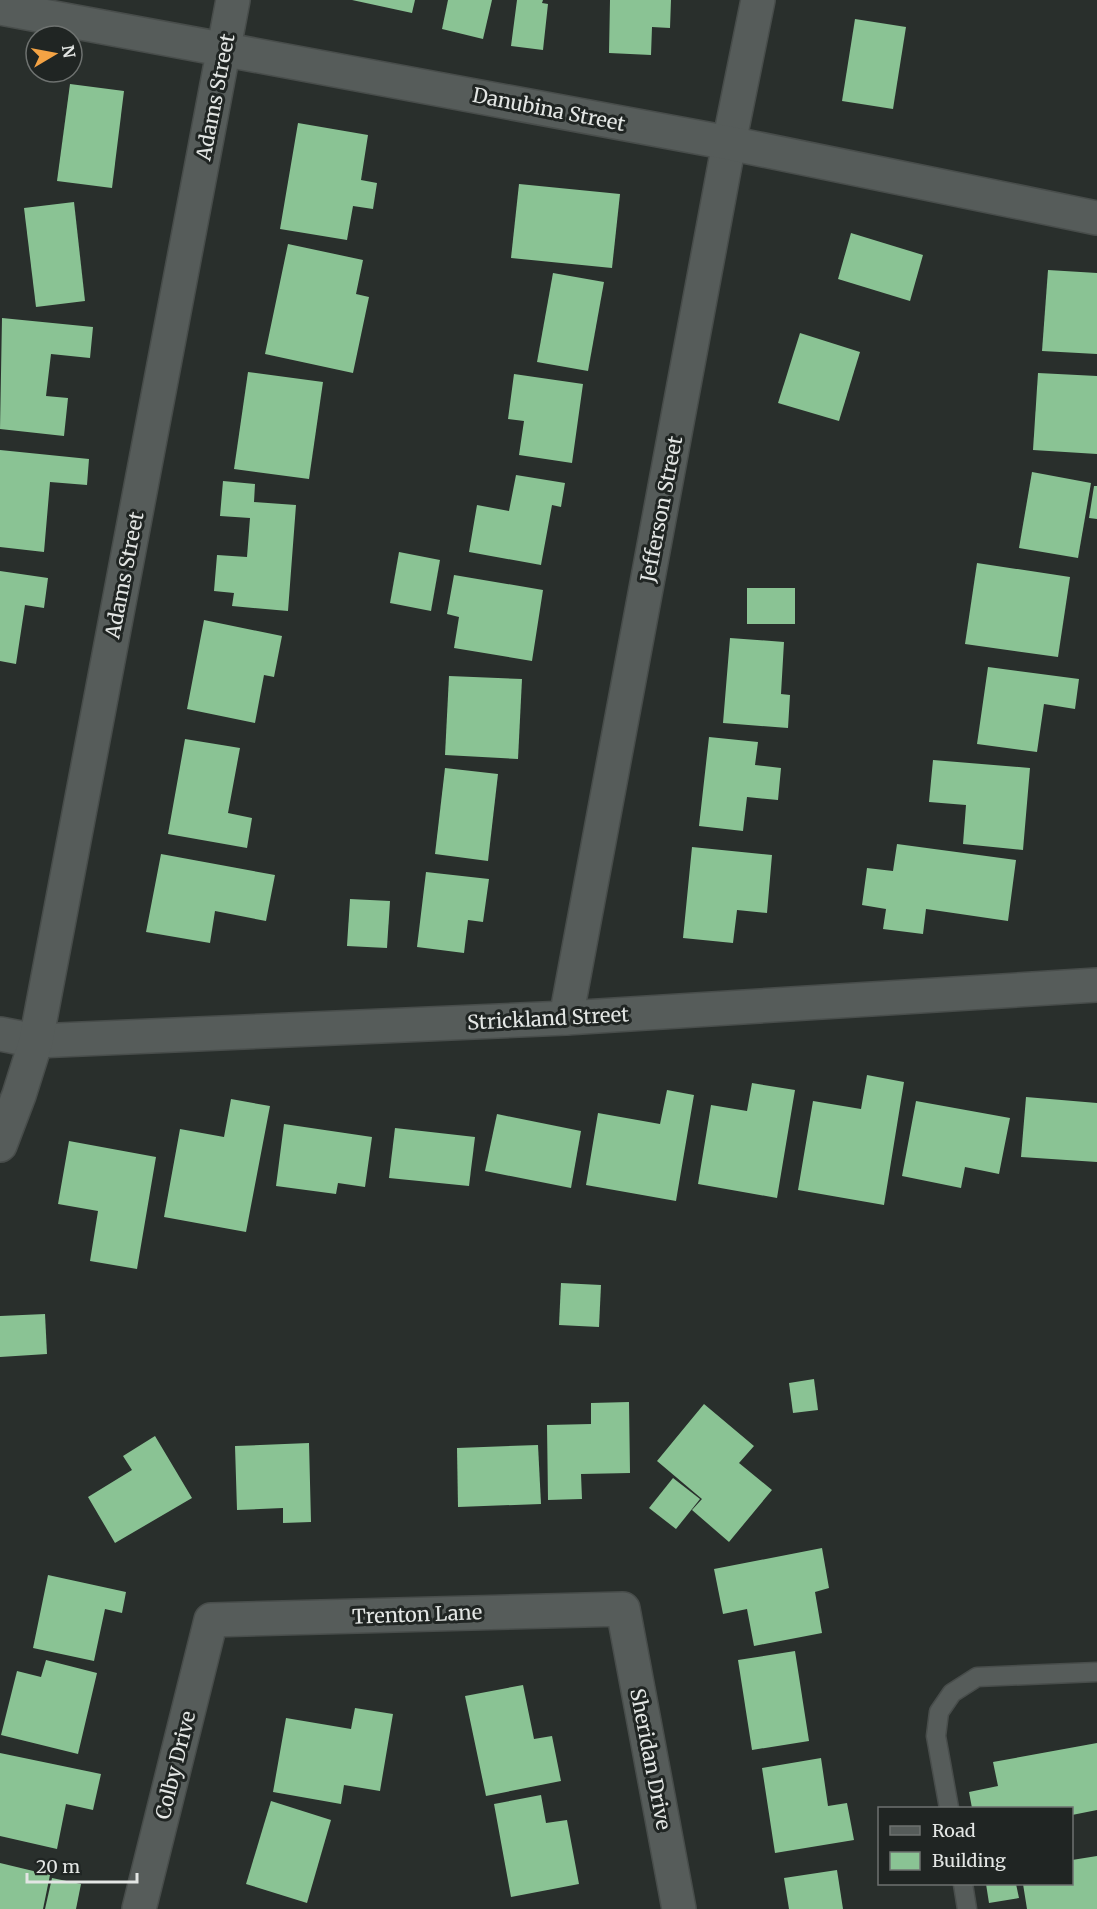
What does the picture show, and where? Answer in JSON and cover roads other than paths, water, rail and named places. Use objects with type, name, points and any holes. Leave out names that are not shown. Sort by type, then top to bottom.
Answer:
[{"type":"street","name":"Adams Street","points":[[0,1145],[20,1095],[36,1041],[233,0]]},
{"type":"street","name":"Jefferson Street","points":[[566,1018],[729,143],[758,0]]},
{"type":"street","name":"Danubina Street","points":[[0,8],[729,143],[1097,218]]},
{"type":"street","name":"Strickland Street","points":[[0,1034],[36,1041],[566,1018],[1097,984]]},
{"type":"street","name":"Trenton Lane","points":[[211,1620],[623,1609]]},
{"type":"street","name":"Sheridan Drive","points":[[623,1609],[679,1909]]},
{"type":"street","name":"Colby Drive","points":[[139,1909],[211,1620]]},
{"type":"lane","points":[[949,1807],[936,1736],[939,1712],[952,1693],[977,1677],[1097,1672]]},
{"type":"lane","points":[[963,1885],[968,1909]]}]
